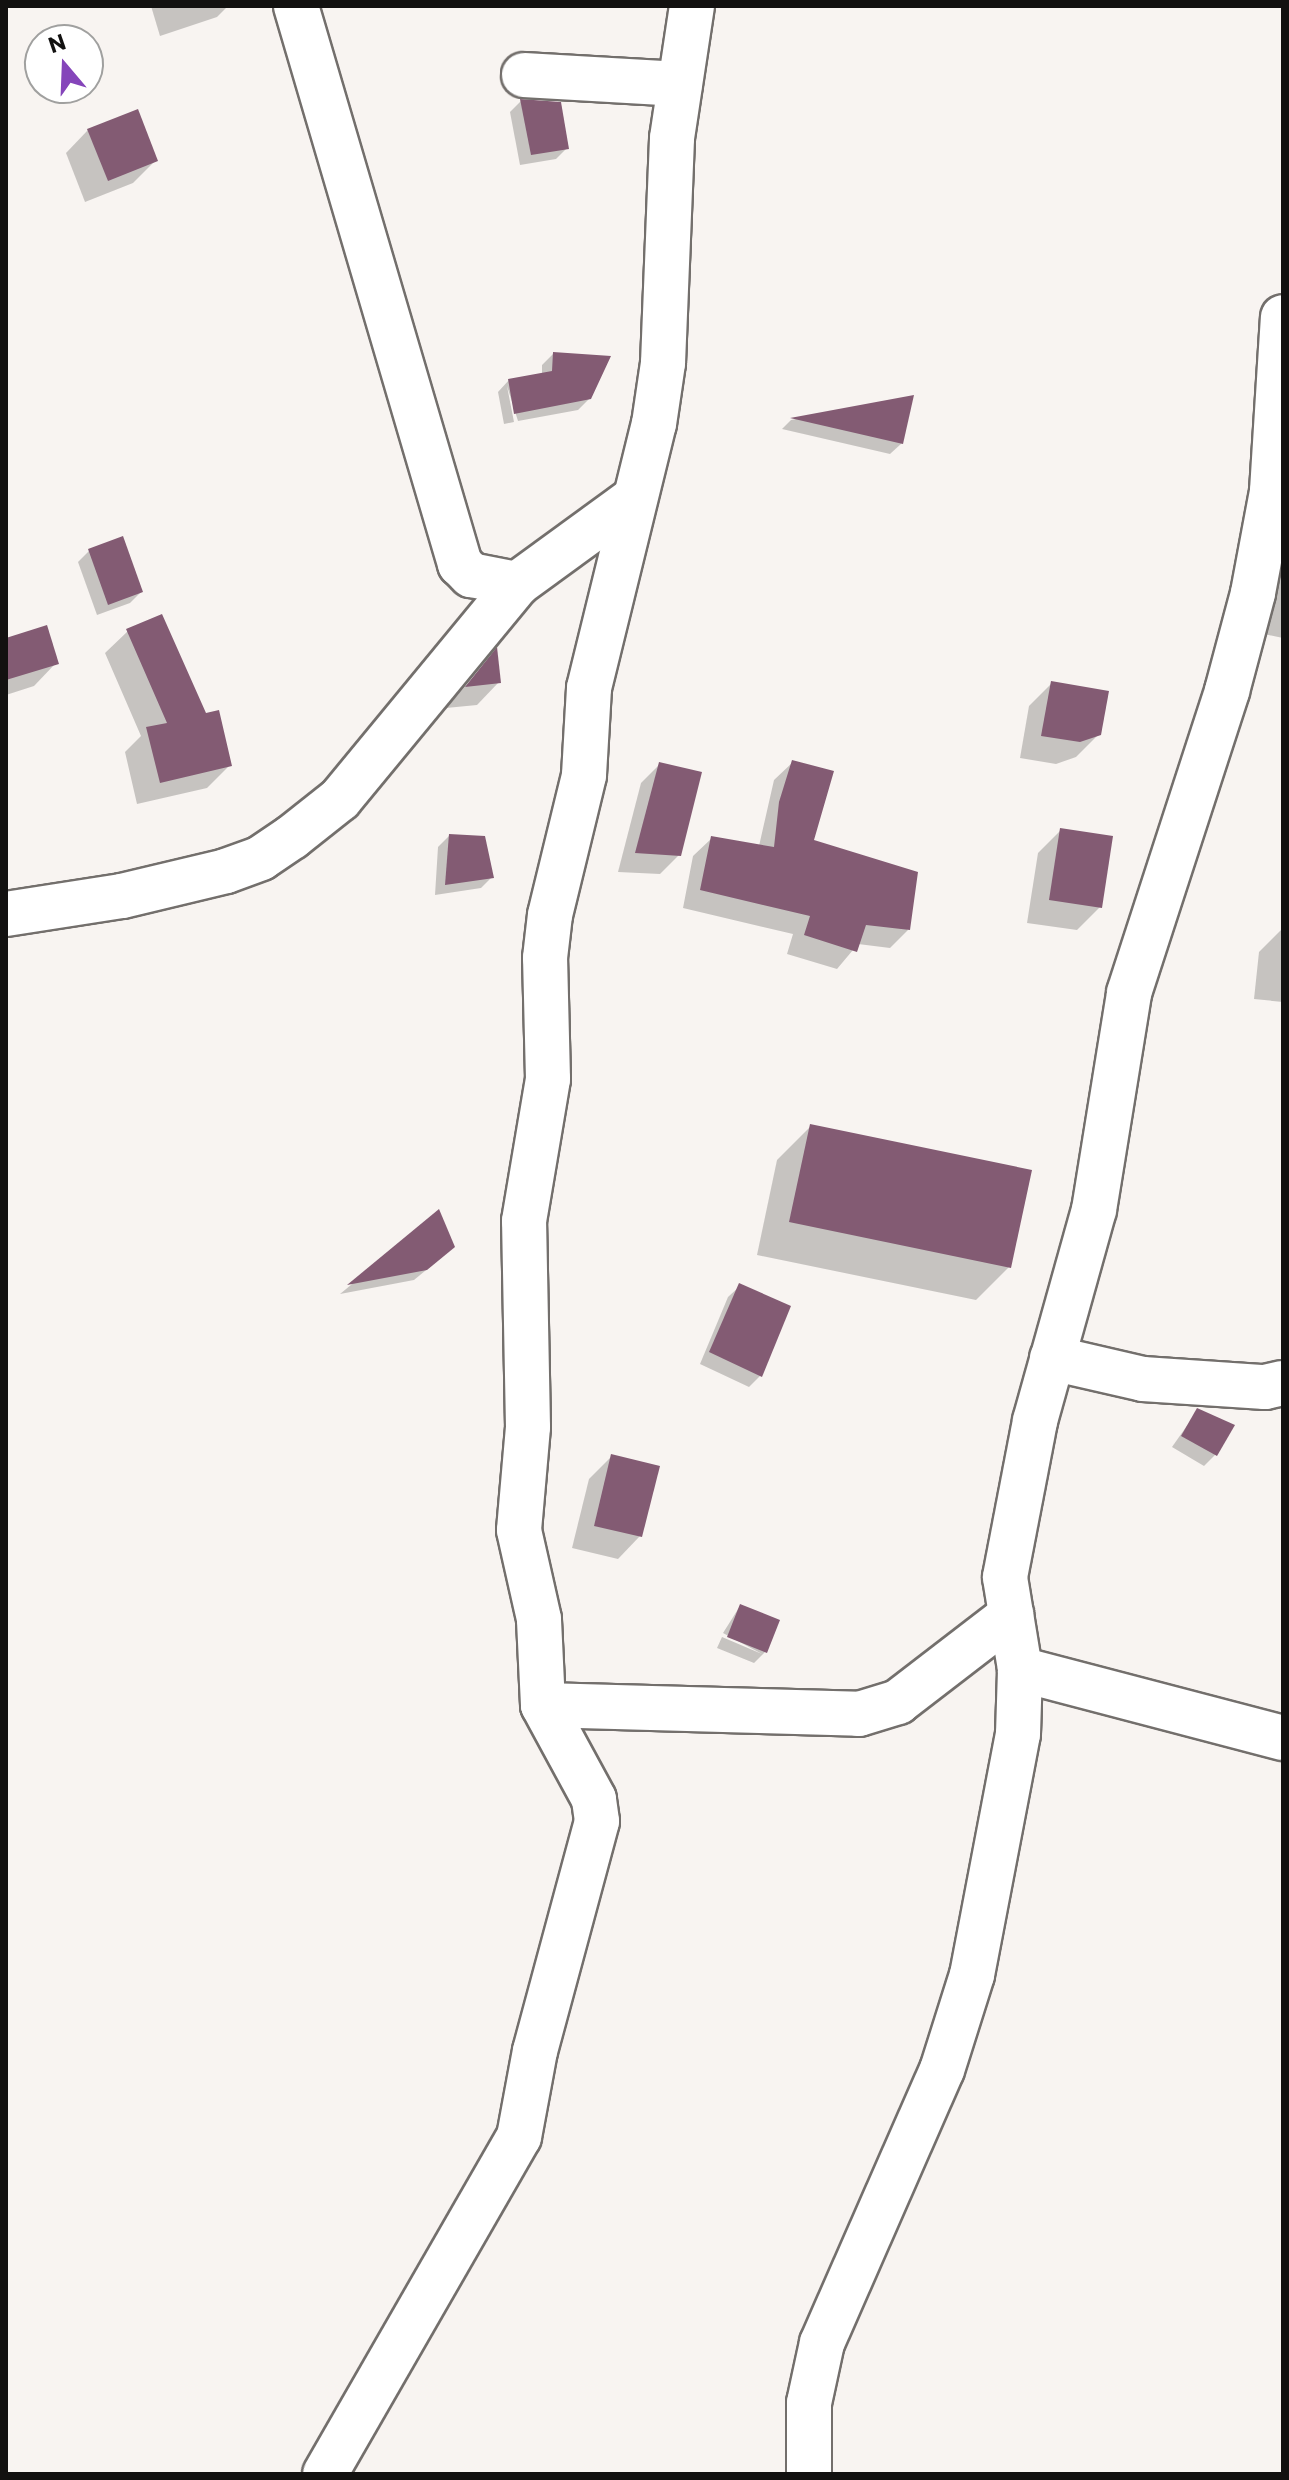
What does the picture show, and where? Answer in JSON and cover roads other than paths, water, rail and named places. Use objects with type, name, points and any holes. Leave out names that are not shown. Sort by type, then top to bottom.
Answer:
[{"type":"street","points":[[296,6],[460,564],[471,575],[517,584]]},
{"type":"street","points":[[325,2474],[519,2137],[535,2051],[597,1821],[594,1799],[543,1705],[539,1619],[519,1530],[528,1427],[524,1221],[548,1079],[545,958],[550,915],[584,775],[589,688],[631,501],[654,424],[663,363],[672,138],[692,6]]},
{"type":"street","points":[[524,75],[680,84]]},
{"type":"street","points":[[809,2474],[809,2403],[822,2343],[942,2070],[972,1975],[1018,1734],[1020,1669],[1005,1577],[1052,1358],[1094,1210],[1129,993],[1227,691],[1253,593],[1272,491],[1283,317]]},
{"type":"street","points":[[6,914],[122,896],[261,858],[340,799],[517,584],[631,501]]},
{"type":"street","points":[[1052,1358],[1143,1379],[1265,1387],[1283,1383]]},
{"type":"street","points":[[543,1705],[859,1714],[898,1702],[1011,1615]]},
{"type":"street","points":[[1020,1669],[1283,1738]]}]
